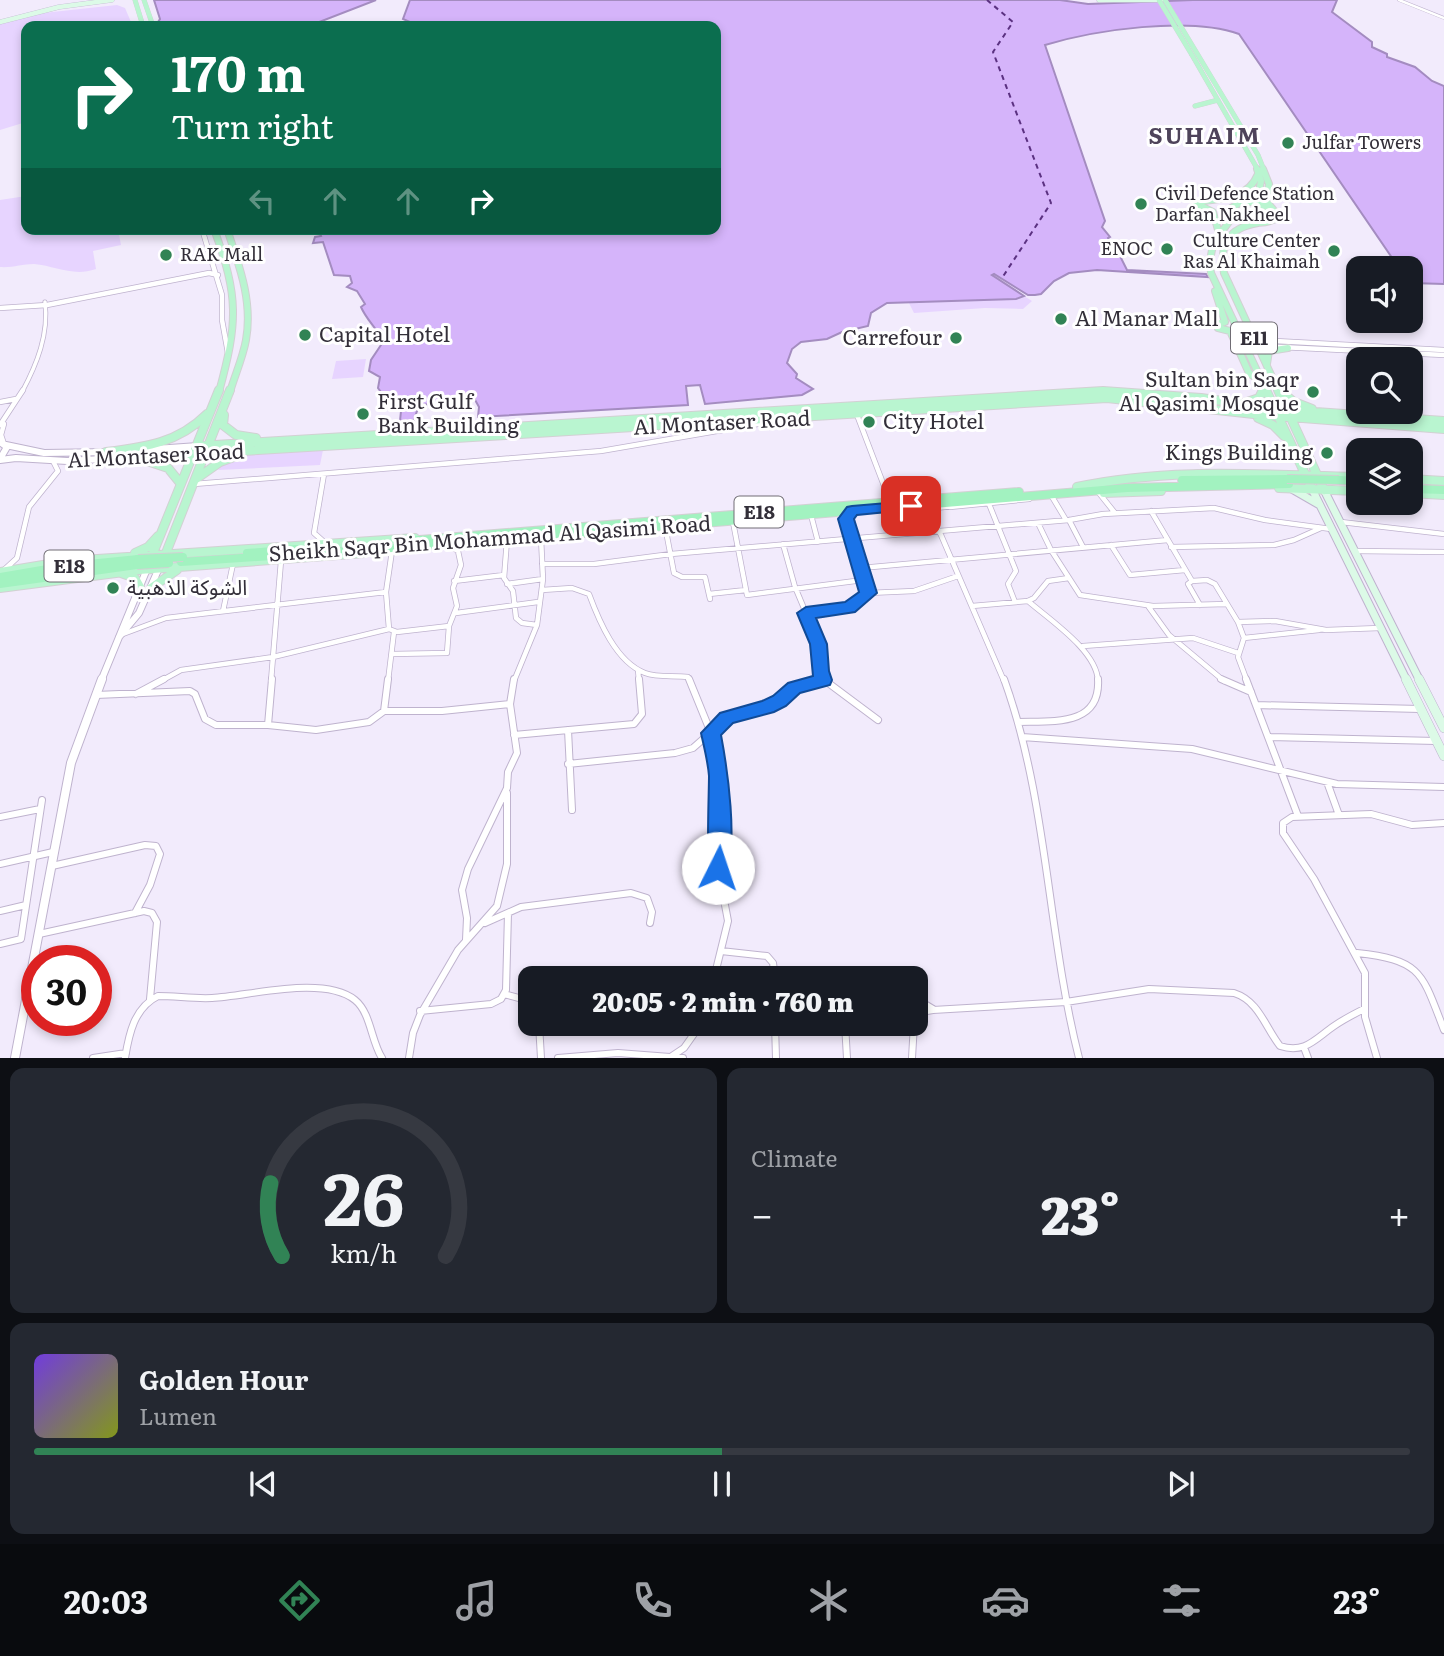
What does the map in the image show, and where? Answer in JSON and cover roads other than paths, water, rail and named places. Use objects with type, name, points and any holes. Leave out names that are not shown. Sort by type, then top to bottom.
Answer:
[{"type":"highway","name":"Sheikh Saqr Bin Mohammad Al Qasimi Road","points":[[0,573],[441,543],[898,500],[1077,487],[1207,479],[1346,483]]},
{"type":"highway","name":"Sheikh Saqr Bin Mohammad Al Qasimi Road","points":[[441,543],[507,540],[911,506],[953,505],[1162,486],[1287,481]]},
{"type":"highway","name":"Sheikh Saqr Bin Mohammad Al Qasimi Road","points":[[0,586],[138,562]]},
{"type":"main road","points":[[0,21],[40,9],[95,0]]},
{"type":"main road","points":[[0,21],[59,7],[113,0]]},
{"type":"main road","points":[[135,0],[142,21]]},
{"type":"main road","points":[[144,0],[151,21]]},
{"type":"main road","points":[[1099,0],[1162,0],[1258,155],[1269,184],[1266,201],[1278,213],[1276,220],[1258,223],[1243,220],[1232,212],[1233,206],[1259,191],[1261,181],[1195,56]]},
{"type":"main road","points":[[128,1],[138,8]]},
{"type":"main road","points":[[1195,106],[1218,100]]},
{"type":"main road","points":[[1218,230],[1218,218],[1214,211],[1199,202],[1228,198],[1246,191],[1256,182],[1258,171]]},
{"type":"main road","points":[[1244,202],[1272,208]]},
{"type":"main road","name":"E11","points":[[1232,212],[1232,218],[1218,230],[1212,241],[1209,255],[1216,284],[1312,489]]},
{"type":"main road","name":"E11","points":[[1258,223],[1235,229],[1227,237],[1221,253],[1224,273],[1324,490]]},
{"type":"main road","points":[[147,569],[196,450],[228,357],[234,326],[233,287],[216,235]]},
{"type":"main road","points":[[159,568],[224,410],[246,342],[248,308],[245,282],[229,235]]},
{"type":"main road","points":[[1216,284],[1216,295],[1225,322],[1217,326],[1229,330],[1250,373],[1264,385],[1261,396],[1253,401],[1216,405]]},
{"type":"main road","points":[[1227,307],[1237,319],[1248,343],[1258,346]]},
{"type":"main road","points":[[234,326],[237,330],[236,341],[246,342]]},
{"type":"main road","points":[[1268,367],[1266,356],[1269,351],[1289,348]]},
{"type":"main road","points":[[1275,384],[1294,402],[1329,417]]},
{"type":"main road","points":[[1083,399],[1105,395],[1103,391]]},
{"type":"main road","name":"Al Montaser Road","points":[[196,450],[308,439],[1103,391],[1201,398],[1216,405]]},
{"type":"main road","name":"Al Montaser Road","points":[[208,449],[267,451],[1083,399],[1216,405],[1444,429]]},
{"type":"main road","points":[[1216,405],[1266,421],[1289,441]]},
{"type":"main road","points":[[106,452],[160,445],[177,439],[194,428],[211,409]]},
{"type":"main road","points":[[224,410],[223,425],[236,435],[248,438],[308,439]]},
{"type":"main road","points":[[1299,436],[1304,424],[1329,417]]},
{"type":"main road","name":"Al Montaser Road","points":[[1329,417],[1444,421]]},
{"type":"main road","points":[[194,483],[220,462],[267,451]]},
{"type":"main road","points":[[135,457],[166,464],[181,484]]},
{"type":"main road","points":[[1287,481],[1297,468],[1298,461]]},
{"type":"main road","points":[[1312,465],[1340,483]]},
{"type":"main road","points":[[1053,494],[1287,481],[1305,475],[1317,475],[1346,483]]},
{"type":"main road","points":[[1287,481],[1324,490],[1340,483]]},
{"type":"main road","points":[[1287,481],[1320,505]]},
{"type":"main road","points":[[1331,504],[1340,483]]},
{"type":"main road","points":[[1423,487],[1444,488]]},
{"type":"main road","points":[[1423,487],[1444,488]]},
{"type":"main road","points":[[1312,489],[1444,756]]},
{"type":"main road","points":[[1324,490],[1444,728]]},
{"type":"main road","points":[[128,556],[148,547],[162,531]]},
{"type":"main road","points":[[173,533],[174,544],[179,548],[194,551]]},
{"type":"main road","points":[[0,573],[28,566],[194,551],[329,543],[441,543]]},
{"type":"main road","points":[[0,586],[159,568],[183,562],[233,564],[281,561],[392,551],[441,543]]},
{"type":"main road","points":[[151,588],[183,562]]},
{"type":"main road","points":[[115,572],[133,577],[140,587]]},
{"type":"street","points":[[1399,0],[1444,18]]},
{"type":"street","points":[[204,235],[218,275],[228,357]]},
{"type":"street","points":[[46,303],[208,271],[214,267]]},
{"type":"street","points":[[0,307],[46,303],[209,274],[218,275]]},
{"type":"street","points":[[0,459],[7,450],[1,435],[5,420],[36,359],[43,337],[46,303]]},
{"type":"street","points":[[1249,326],[1258,336],[1275,341],[1392,347]]},
{"type":"street","points":[[1258,346],[1346,351]]},
{"type":"street","points":[[1423,351],[1444,354]]},
{"type":"street","points":[[1423,354],[1444,354]]},
{"type":"street","points":[[0,402],[16,399]]},
{"type":"street","points":[[857,415],[886,491],[898,500]]},
{"type":"street","points":[[0,425],[5,420]]},
{"type":"street","points":[[194,483],[601,451],[755,426],[774,420]]},
{"type":"street","name":"Al Montaser Road","points":[[3,444],[29,452],[52,455],[196,450]]},
{"type":"street","name":"Al Montaser Road","points":[[0,459],[52,461],[135,457],[196,450]]},
{"type":"street","points":[[0,573],[17,558],[27,511],[58,471],[57,465],[52,461]]},
{"type":"street","points":[[324,474],[314,533],[317,538],[329,543]]},
{"type":"street","points":[[877,502],[884,497],[886,491]]},
{"type":"street","points":[[1099,493],[1115,513]]},
{"type":"street","points":[[1053,494],[1084,548]]},
{"type":"street","points":[[930,516],[932,510],[953,505],[1022,501],[1032,496]]},
{"type":"street","points":[[989,504],[1016,571],[1008,584],[1015,602]]},
{"type":"street","points":[[911,506],[930,516],[938,532],[972,606],[1018,722],[1066,1002],[1079,1058]]},
{"type":"street","points":[[542,564],[594,564],[671,554],[1038,523],[1115,513],[1214,508],[1265,520],[1332,529]]},
{"type":"street","points":[[846,519],[852,511]]},
{"type":"street","points":[[1150,511],[1192,581]]},
{"type":"street","points":[[835,512],[846,519],[868,593]]},
{"type":"street","points":[[810,514],[818,541]]},
{"type":"street","points":[[732,520],[747,595],[863,580]]},
{"type":"street","points":[[1339,522],[1444,534]]},
{"type":"street","points":[[1038,523],[1051,550],[1080,595],[1147,605],[1227,604]]},
{"type":"street","points":[[665,526],[676,575],[705,577],[710,596],[746,590]]},
{"type":"street","points":[[1171,547],[1274,545],[1294,540],[1321,528]]},
{"type":"street","points":[[409,1058],[413,1028],[421,1011],[466,940],[485,923],[497,906],[504,875],[508,835],[508,772],[517,749],[510,704],[515,676],[537,625],[543,579],[541,537]]},
{"type":"street","points":[[507,540],[504,575],[513,592],[518,621],[537,625]]},
{"type":"street","points":[[861,568],[1168,540]]},
{"type":"street","points":[[441,543],[458,551]]},
{"type":"street","points":[[458,551],[468,543]]},
{"type":"street","points":[[783,544],[795,587],[819,644],[823,680],[878,720]]},
{"type":"street","points":[[1111,545],[1130,575],[1185,570]]},
{"type":"street","points":[[95,695],[133,696],[190,691],[195,694],[209,723],[322,730],[374,720],[384,711],[392,654],[386,592],[392,551]]},
{"type":"street","points":[[392,654],[447,653],[449,626],[456,612],[454,581],[461,565],[458,551]]},
{"type":"street","points":[[1354,551],[1444,552]]},
{"type":"street","points":[[17,558],[28,566]]},
{"type":"street","points":[[268,725],[281,561]]},
{"type":"street","points":[[223,611],[233,564]]},
{"type":"street","points":[[120,636],[139,613],[159,568]]},
{"type":"street","points":[[15,1058],[71,762],[95,695],[147,569]]},
{"type":"street","points":[[454,581],[504,575]]},
{"type":"street","points":[[806,613],[849,608],[868,593],[914,591],[958,576]]},
{"type":"street","points":[[972,606],[1028,601],[1034,598],[1048,581],[1070,578]]},
{"type":"street","points":[[507,584],[543,579]]},
{"type":"street","points":[[1192,581],[1212,582],[1238,622],[1244,638],[1238,653],[1298,816]]},
{"type":"street","points":[[1192,581],[1188,584],[1200,605]]},
{"type":"street","points":[[542,590],[572,588],[589,594],[609,634],[627,661],[638,670],[661,676],[688,677],[711,733],[718,772],[718,868],[727,907],[727,921],[717,966]]},
{"type":"street","points":[[120,636],[160,619],[386,592]]},
{"type":"street","points":[[1018,722],[1068,721],[1090,709],[1099,692],[1098,670],[1082,646],[1057,628],[1028,601]]},
{"type":"street","points":[[456,612],[538,603]]},
{"type":"street","points":[[1147,605],[1170,638],[1223,682],[1252,692]]},
{"type":"street","points":[[1238,622],[1275,621],[1326,629]]},
{"type":"street","points":[[133,696],[175,672],[273,657],[391,630],[449,626]]},
{"type":"street","points":[[1244,638],[1326,629],[1380,628]]},
{"type":"street","points":[[1082,646],[1199,638],[1238,653]]},
{"type":"street","points":[[513,735],[629,725],[638,721],[642,714],[638,670]]},
{"type":"street","points":[[568,764],[684,751],[700,745],[727,718],[767,707],[780,701],[794,687],[823,680]]},
{"type":"street","points":[[384,711],[442,711],[510,704]]},
{"type":"street","points":[[1256,705],[1420,709]]},
{"type":"street","points":[[568,730],[572,810]]},
{"type":"street","points":[[1022,737],[1192,749],[1327,782],[1360,787],[1444,787]]},
{"type":"street","points":[[1270,737],[1436,741]]},
{"type":"street","points":[[1327,782],[1339,815]]},
{"type":"street","points":[[466,940],[467,918],[462,890],[468,869],[507,788]]},
{"type":"street","points":[[0,944],[21,939],[42,800]]},
{"type":"street","points":[[0,817],[40,809]]},
{"type":"street","points":[[1377,1058],[1363,1009],[1364,973],[1357,953],[1282,828],[1286,819],[1298,816],[1375,815],[1412,825],[1444,822]]},
{"type":"street","points":[[51,866],[145,845],[156,846],[160,853],[156,867],[135,913]]},
{"type":"street","points":[[0,864],[54,852]]},
{"type":"street","points":[[485,923],[526,906],[631,893],[647,898],[651,904],[650,923]]},
{"type":"street","points":[[0,911],[26,905]]},
{"type":"street","points":[[39,934],[148,912],[156,918],[150,999]]},
{"type":"street","points":[[504,995],[509,912]]},
{"type":"street","points":[[721,951],[767,956],[773,966]]},
{"type":"street","points":[[1357,953],[1396,956],[1410,963],[1421,975],[1443,1028]]},
{"type":"street","points":[[93,1058],[126,1055],[139,1009],[158,996],[213,998],[317,989],[342,992],[359,1004],[373,1044],[382,1058]]},
{"type":"street","points":[[928,1011],[1066,1002],[1149,989],[1238,994],[1253,1003],[1280,1046],[1307,1054],[1336,1024],[1363,1009]]},
{"type":"street","points":[[421,1011],[491,1004],[504,995],[518,998]]},
{"type":"street","points":[[928,1007],[933,1010]]},
{"type":"street","points":[[540,1036],[541,1058]]},
{"type":"street","points":[[671,1057],[684,1048],[692,1036]]},
{"type":"street","points":[[775,1036],[776,1058]]},
{"type":"street","points":[[846,1036],[847,1058]]},
{"type":"street","points":[[912,1058],[914,1036]]},
{"type":"street","points":[[558,1058],[618,1053],[683,1058]]},
{"type":"place","name":"Julfar Towers","points":[[1288,143]]},
{"type":"place","name":"Civil Defence Station Darfan Nakheel","points":[[1141,204]]},
{"type":"place","name":"ENOC","points":[[1167,249]]},
{"type":"place","name":"Culture Center Ras Al Khaimah","points":[[1334,251]]},
{"type":"place","name":"RAK Mall","points":[[166,255]]},
{"type":"place","name":"Al Manar Mall","points":[[1061,319]]},
{"type":"place","name":"Capital Hotel","points":[[305,335]]},
{"type":"place","name":"Carrefour","points":[[956,338]]},
{"type":"place","name":"Sultan bin Saqr Al Qasimi Mosque","points":[[1313,392]]},
{"type":"place","name":"First Gulf Bank Building","points":[[363,414]]},
{"type":"place","name":"City Hotel","points":[[869,422]]},
{"type":"place","name":"Kings Building","points":[[1327,453]]},
{"type":"place","name":"الشوكة الذهبية","points":[[113,588]]},
{"type":"district","name":"SUHAIM","points":[[1205,136]]}]
